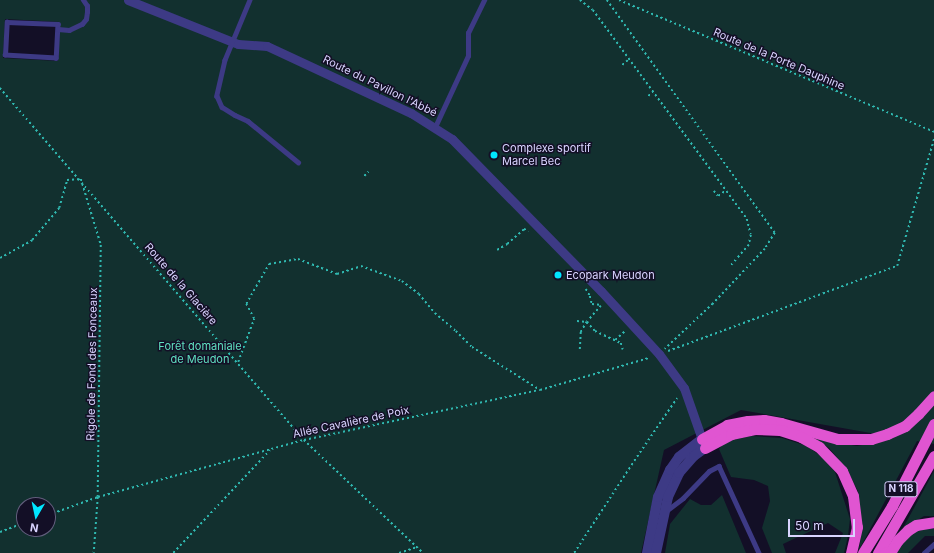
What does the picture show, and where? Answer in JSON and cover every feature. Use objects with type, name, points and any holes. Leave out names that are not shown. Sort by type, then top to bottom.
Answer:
[{"type":"highway","points":[[704,443],[727,425],[764,420],[781,423],[838,439],[871,439],[905,426],[934,396]]},
{"type":"highway","name":"N 118","points":[[863,553],[892,506],[934,424]]},
{"type":"highway","points":[[704,443],[732,434],[759,429],[786,432],[819,447],[842,471],[853,496],[857,527],[852,553]]},
{"type":"highway","name":"N 118","points":[[878,553],[934,456]]},
{"type":"highway","points":[[885,553],[891,551],[898,540],[908,530],[916,525],[934,522]]},
{"type":"street","name":"Route du Pavillon l'Abbé","points":[[128,0],[238,44],[268,46],[411,113],[435,127],[462,148],[605,302],[659,354],[684,388],[704,443]]},
{"type":"street","points":[[656,553],[668,497],[679,473],[704,443]]},
{"type":"street","points":[[647,553],[658,498],[670,470],[679,457],[704,443]]},
{"type":"lane","points":[[58,29],[69,30],[82,24],[86,19],[87,12],[87,6],[83,0]]},
{"type":"lane","points":[[250,0],[225,60],[217,96],[222,106],[235,116],[248,121],[298,162]]},
{"type":"lane","points":[[435,127],[468,56],[468,33],[484,0]]},
{"type":"lane","points":[[7,22],[58,24],[58,29],[56,58],[5,55],[7,22]]},
{"type":"lane","points":[[666,511],[683,498],[709,471],[719,466],[759,553]]},
{"type":"lane","points":[[924,553],[934,544]]},
{"type":"path","points":[[580,0],[593,10],[746,219],[750,235],[748,245],[744,252],[730,267]]},
{"type":"path","points":[[607,0],[775,233],[765,249],[713,304],[673,343],[659,354]]},
{"type":"path","name":"Route de la Porte Dauphine","points":[[619,0],[934,132]]},
{"type":"path","points":[[622,65],[629,59]]},
{"type":"path","name":"Route de la Glacière","points":[[0,88],[304,440],[423,553]]},
{"type":"path","points":[[648,96],[653,92]]},
{"type":"path","points":[[659,354],[897,266],[934,139]]},
{"type":"path","points":[[364,176],[368,172]]},
{"type":"path","points":[[0,258],[32,240],[59,208],[67,180],[80,179]]},
{"type":"path","name":"Rigole de Fond des Fonceaux","points":[[80,179],[102,245],[98,497],[94,553]]},
{"type":"path","points":[[714,191],[718,196],[726,191]]},
{"type":"path","points":[[496,250],[507,244],[524,230],[534,233]]},
{"type":"path","points":[[238,363],[254,319],[246,304],[269,264],[298,259],[337,274],[361,266],[402,281],[419,294],[434,313],[456,331],[472,347],[540,390]]},
{"type":"path","points":[[584,282],[592,304],[605,302]]},
{"type":"path","points":[[580,351],[582,332],[587,322],[605,302]]},
{"type":"path","points":[[577,321],[587,322],[595,331],[621,343],[624,350]]},
{"type":"path","points":[[615,340],[624,332]]},
{"type":"path","name":"Allée Cavalière de Poix","points":[[56,512],[98,497],[272,448],[540,390],[643,361],[659,354]]},
{"type":"path","points":[[574,553],[592,528],[634,460],[684,388]]},
{"type":"path","points":[[173,553],[272,448]]},
{"type":"path","points":[[0,532],[16,526]]},
{"type":"path","points":[[399,553],[418,547]]},
{"type":"green space","name":"Forêt domaniale de Meudon","points":[[0,0],[934,0],[934,444],[917,441],[859,550],[862,529],[858,491],[846,468],[829,448],[813,438],[857,446],[893,437],[741,410],[664,450],[641,553],[0,553]],"holes":[[[5,19],[60,22],[58,61],[3,58]]]},
{"type":"green space","points":[[751,436],[782,438],[807,446],[822,457],[835,472],[850,519],[844,553],[835,553],[843,533],[828,523],[783,544],[786,553],[772,553],[762,528],[770,501],[768,486],[754,480],[731,477],[719,449],[724,442]]},
{"type":"green space","points":[[934,471],[934,516],[924,516],[902,530]]},
{"type":"green space","points":[[722,495],[746,553],[665,553],[670,524],[690,499],[701,505],[711,505]]},
{"type":"green space","points":[[930,528],[934,529],[934,536],[925,536],[908,553],[895,553],[906,538],[917,531]]},
{"type":"place","name":"Complexe sportif Marcel Bec","points":[[494,155]]},
{"type":"place","name":"Ecopark Meudon","points":[[558,275]]}]
